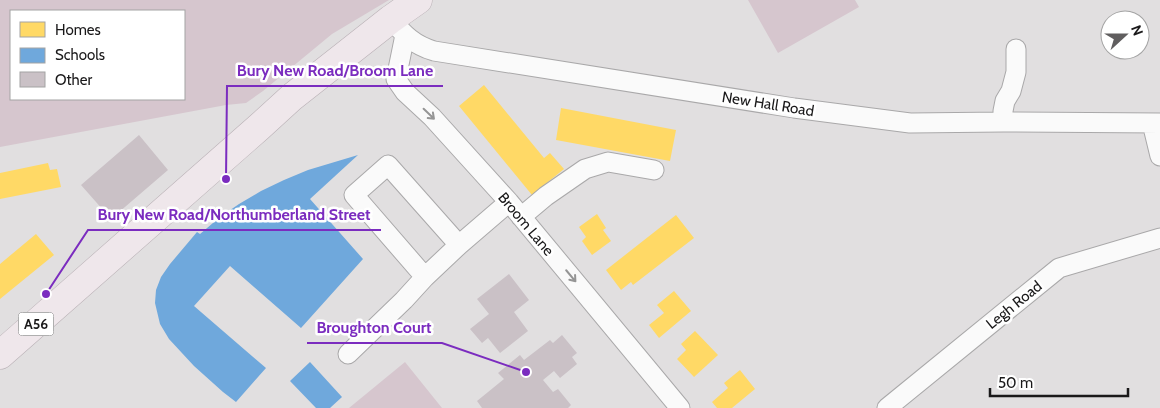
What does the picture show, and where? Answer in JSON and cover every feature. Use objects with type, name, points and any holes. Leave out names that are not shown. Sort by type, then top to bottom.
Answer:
[{"type":"highway","name":"A56","points":[[0,355],[292,97],[398,27],[418,0]]},
{"type":"street","name":"New Hall Road","points":[[398,27],[422,47],[434,52],[794,108],[910,123],[1156,123]]},
{"type":"street","name":"Broom Lane","points":[[398,27],[396,79],[405,92],[432,117],[515,209],[680,408]]},
{"type":"street","points":[[1003,122],[1005,101],[1016,72],[1016,49]]},
{"type":"street","points":[[1156,123],[1160,156]]},
{"type":"street","points":[[348,354],[460,246],[515,209],[546,196],[585,169],[608,162],[654,170]]},
{"type":"street","points":[[425,278],[354,195],[388,165],[460,246]]},
{"type":"street","name":"Legh Road","points":[[887,408],[1059,268],[1160,238]]},
{"type":"shaded area","points":[[0,0],[389,0],[332,34],[246,103],[226,105],[0,147]]},
{"type":"shaded area","points":[[748,0],[855,0],[859,7],[778,53]]},
{"type":"shaded area","points":[[405,362],[442,408],[349,408]]},
{"type":"building: Homes","points":[[484,85],[544,158],[550,153],[564,169],[532,195],[459,106]]},
{"type":"building: Homes","points":[[561,108],[676,130],[670,161],[556,140]]},
{"type":"building: Homes","points":[[48,163],[50,170],[57,169],[61,187],[0,199],[0,173]]},
{"type":"building: Homes","points":[[597,214],[606,228],[603,230],[611,241],[592,255],[582,241],[586,237],[579,227]]},
{"type":"building: Homes","points":[[676,215],[694,238],[633,285],[631,282],[621,290],[606,270]]},
{"type":"building: Homes","points":[[36,234],[54,255],[0,299],[0,264]]},
{"type":"building: Homes","points":[[674,291],[691,311],[659,338],[649,325],[664,313],[657,305]]},
{"type":"building: Homes","points":[[695,331],[718,355],[694,377],[677,359],[686,350],[681,344]]},
{"type":"building: Homes","points":[[740,370],[755,389],[732,408],[717,408],[712,402],[728,388],[724,383]]},
{"type":"building: Schools","points":[[358,155],[310,199],[363,259],[301,328],[230,266],[194,306],[266,368],[236,402],[194,366],[169,339],[160,324],[155,303],[156,290],[161,277],[197,232],[200,234],[239,204],[261,191],[308,170]]},
{"type":"building: Schools","points":[[310,362],[342,397],[330,408],[316,408],[290,381]]},
{"type":"building: Other","points":[[139,135],[168,170],[111,219],[81,185]]},
{"type":"building: Other","points":[[509,274],[529,300],[514,312],[528,331],[500,353],[488,338],[482,343],[470,329],[489,314],[477,299]]},
{"type":"building: Other","points":[[562,335],[577,353],[572,357],[577,364],[560,378],[554,371],[543,380],[553,392],[558,389],[571,405],[568,408],[482,408],[477,401],[504,379],[498,373],[520,355],[524,360],[550,340],[553,343]]},
{"type":"place","name":"Bury New Road/Broom Lane","points":[[226,179]]},
{"type":"place","name":"Bury New Road/Northumberland Street","points":[[46,294]]},
{"type":"place","name":"Broughton Court","points":[[526,372]]}]
